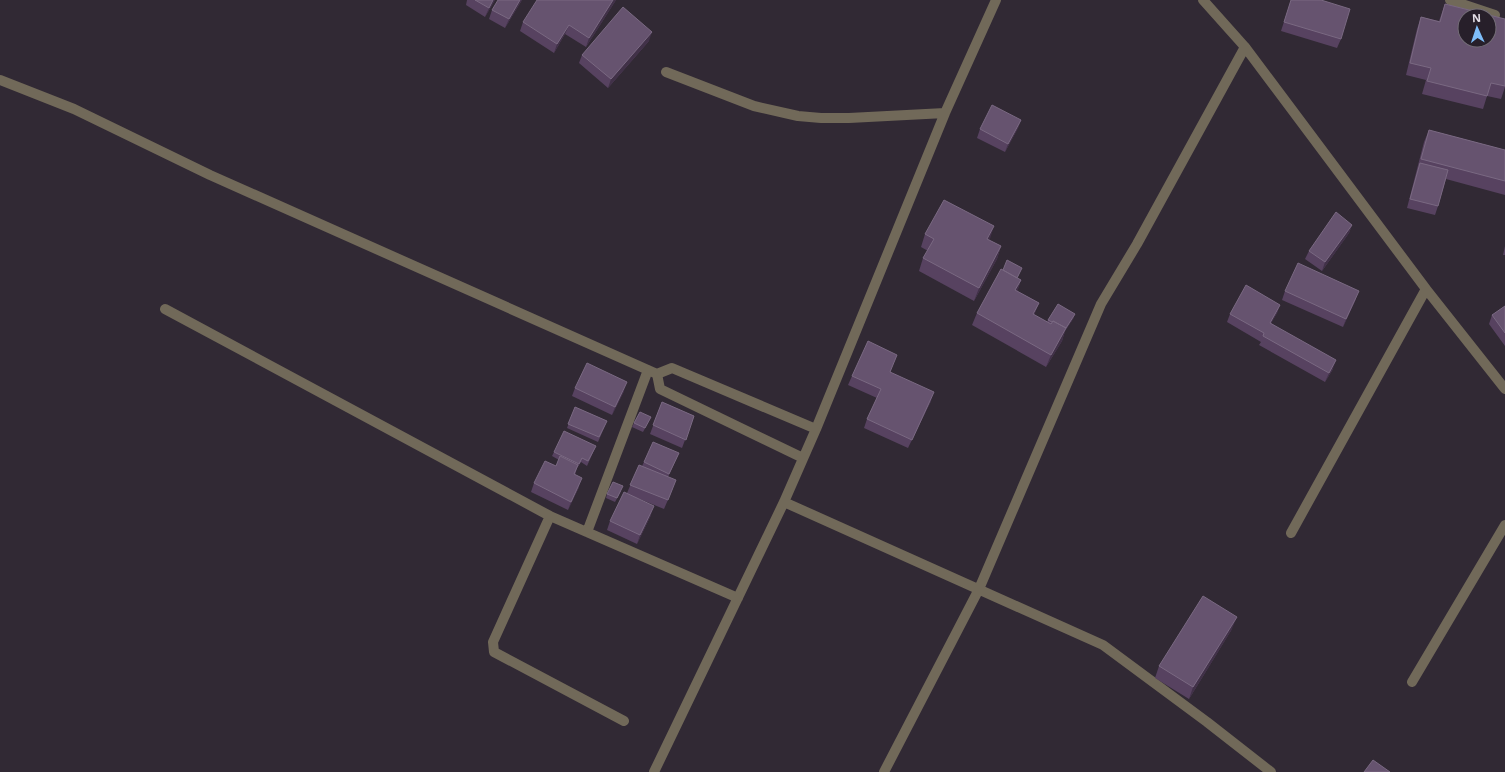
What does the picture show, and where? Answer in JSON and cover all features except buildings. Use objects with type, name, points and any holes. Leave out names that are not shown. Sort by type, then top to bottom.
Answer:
[{"type":"street","points":[[654,772],[784,502],[816,429],[945,113],[996,0]]},
{"type":"street","points":[[1203,0],[1245,47],[1426,289],[1505,389]]},
{"type":"street","points":[[1450,0],[1474,8]]},
{"type":"street","points":[[884,772],[979,589],[1102,304],[1245,47]]},
{"type":"street","points":[[666,72],[754,106],[798,116],[849,118],[945,113]]},
{"type":"street","points":[[0,80],[74,109],[210,175],[652,372],[672,368],[816,429]]},
{"type":"street","points":[[1291,534],[1426,289]]},
{"type":"street","points":[[164,309],[550,516],[738,598]]},
{"type":"street","points":[[652,372],[660,389],[803,458]]},
{"type":"street","points":[[587,532],[652,372]]},
{"type":"street","points":[[784,502],[1103,646],[1271,772]]},
{"type":"street","points":[[550,516],[493,642],[494,652],[624,721]]},
{"type":"street","points":[[1412,682],[1505,525]]}]
